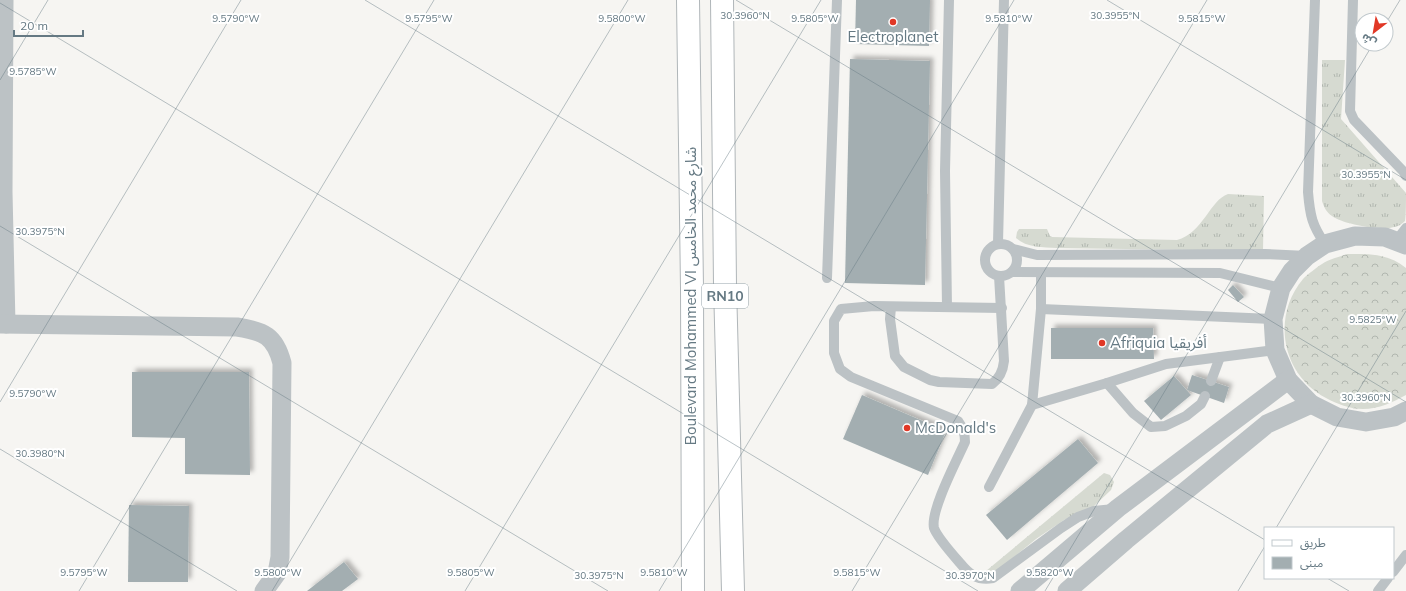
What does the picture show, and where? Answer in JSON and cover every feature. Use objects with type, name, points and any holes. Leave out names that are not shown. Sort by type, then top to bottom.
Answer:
[{"type":"main road","name":"Boulevard Mohammed VI شارع محمد الخامس","points":[[688,0],[692,288],[693,591]]},
{"type":"main road","name":"RN10","points":[[722,0],[724,285],[732,591]]},
{"type":"street","points":[[4,0],[2,77],[3,324],[237,328],[256,330],[270,338],[278,349],[282,363],[280,557],[277,573],[264,591]]},
{"type":"street","points":[[1403,238],[1355,236],[1325,244],[1307,256],[1292,271],[1281,288],[1273,318],[1275,350],[1288,380],[1311,404],[1337,417],[1366,422],[1394,417],[1406,411]]},
{"type":"street","points":[[1020,591],[1118,508],[1288,380]]},
{"type":"street","points":[[1067,591],[1126,540],[1267,424],[1311,404]]},
{"type":"lane","points":[[827,278],[837,0]]},
{"type":"lane","points":[[947,307],[945,171],[949,0]]},
{"type":"lane","points":[[998,244],[1004,0]]},
{"type":"lane","points":[[1314,0],[1308,192],[1310,215],[1315,229],[1325,244]]},
{"type":"lane","points":[[1353,0],[1350,111],[1354,120],[1403,171],[1406,176]]},
{"type":"lane","points":[[1013,249],[1017,261],[1016,267],[1012,272],[999,276],[988,270],[984,257],[992,246],[998,244],[1037,255],[1265,254],[1307,256]]},
{"type":"lane","points":[[1012,272],[1220,273],[1281,288]]},
{"type":"lane","points":[[989,487],[1032,405],[1041,309],[1041,272]]},
{"type":"lane","points":[[891,307],[890,319],[895,356],[904,367],[930,380],[939,382],[992,384],[1001,375],[1004,368],[1002,308],[999,276]]},
{"type":"lane","points":[[1002,308],[874,306],[841,310],[834,321],[834,353],[840,369],[851,377],[958,421],[962,427],[965,435],[965,442],[935,512],[934,528],[943,542],[969,574],[978,578],[993,578],[1078,517],[1094,511],[1118,508]]},
{"type":"lane","points":[[1041,309],[1273,318]]},
{"type":"lane","points":[[1032,405],[1166,364],[1275,350]]},
{"type":"lane","points":[[1211,381],[1220,357]]},
{"type":"lane","points":[[1106,383],[1133,413],[1151,427],[1165,426],[1186,416],[1201,404],[1205,396]]},
{"type":"lane","points":[[1394,571],[1406,555]]},
{"type":"lane","points":[[1378,591],[1387,579]]},
{"type":"green space","points":[[1322,60],[1345,60],[1341,119],[1406,193],[1405,221],[1399,226],[1380,228],[1344,222],[1328,213],[1324,207],[1322,201]]},
{"type":"green space","points":[[1228,194],[1264,196],[1263,251],[1057,248],[1025,244],[1016,238],[1019,229],[1047,229],[1052,237],[1177,240],[1193,231],[1216,203]]},
{"type":"green space","points":[[1347,254],[1378,255],[1392,259],[1406,268],[1406,395],[1391,403],[1369,409],[1358,409],[1344,406],[1326,398],[1311,388],[1299,375],[1291,360],[1286,344],[1285,327],[1287,310],[1293,294],[1303,279],[1325,262]]},
{"type":"green space","points":[[1104,473],[1110,475],[1114,482],[1111,490],[1092,508],[1064,520],[1036,539],[1003,566],[990,574],[986,571]]},
{"type":"building","name":"Electroplanet","points":[[856,0],[930,0],[929,46],[855,44]]},
{"type":"building","points":[[850,59],[930,61],[925,285],[845,283]]},
{"type":"building","points":[[1233,285],[1244,297],[1238,302],[1228,290]]},
{"type":"building","name":"Afriquia أفريقيا","points":[[1051,328],[1153,328],[1154,359],[1051,359]]},
{"type":"building","points":[[132,372],[249,372],[250,475],[185,474],[185,438],[132,437]]},
{"type":"building","points":[[1192,375],[1229,387],[1224,403],[1187,390]]},
{"type":"building","points":[[1174,376],[1191,395],[1161,420],[1144,401]]},
{"type":"building","points":[[862,395],[946,431],[928,475],[843,439]]},
{"type":"building","points":[[1078,439],[1098,463],[1007,540],[986,515]]},
{"type":"building","points":[[129,505],[189,506],[188,582],[128,582]]},
{"type":"building","points":[[344,562],[358,579],[342,591],[307,591]]},
{"type":"place","name":"Electroplanet","points":[[893,22]]},
{"type":"place","name":"Afriquia أفريقيا","points":[[1102,343]]},
{"type":"place","name":"McDonald's","points":[[907,428]]}]
